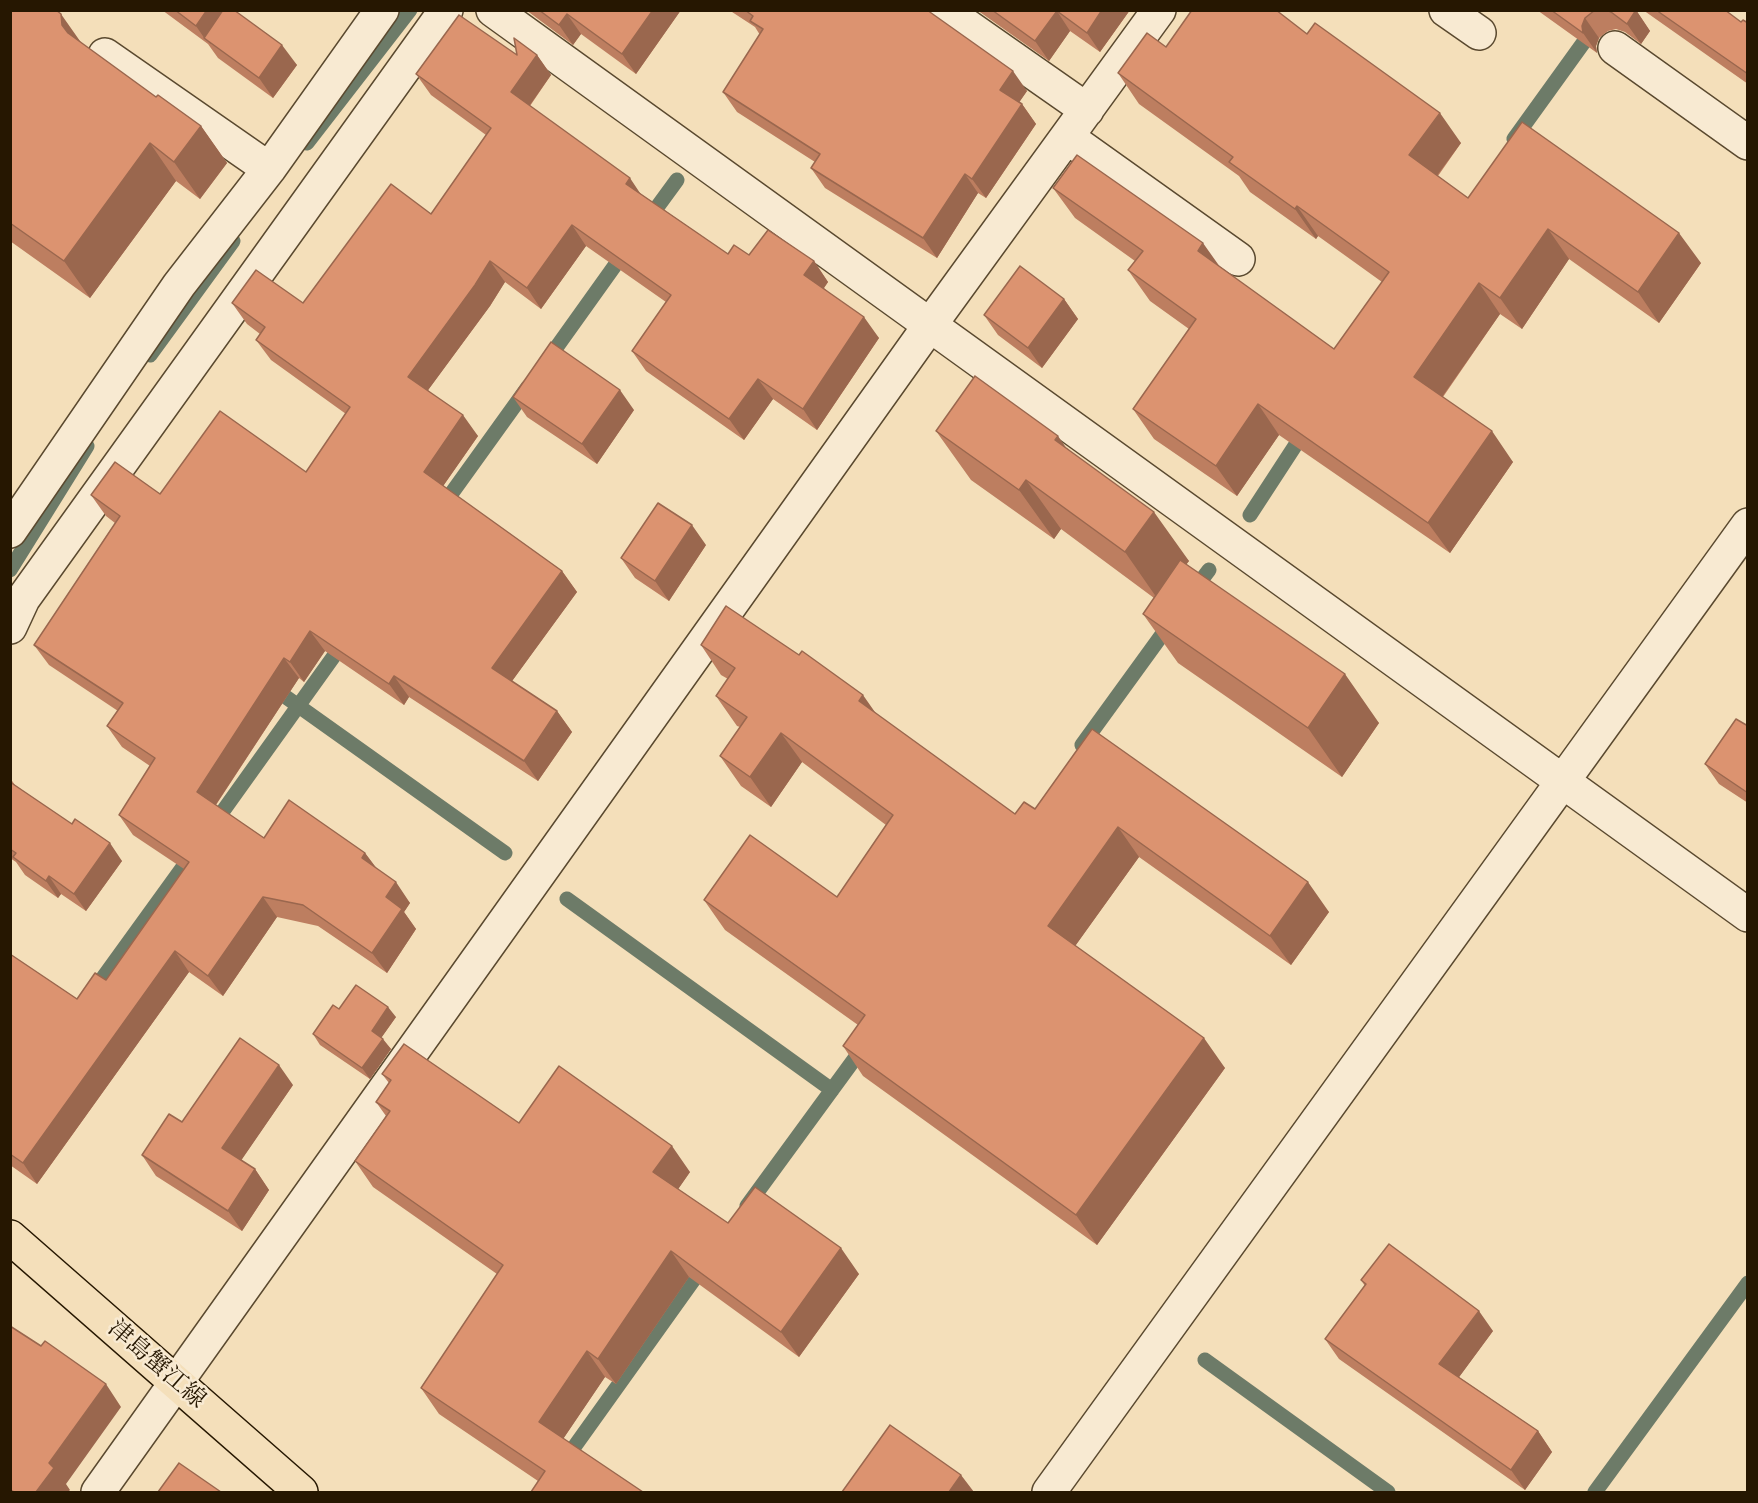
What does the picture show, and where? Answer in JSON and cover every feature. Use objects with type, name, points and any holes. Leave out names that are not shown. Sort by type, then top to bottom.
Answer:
[{"type":"main road","name":"津島蟹江線","points":[[10,1237],[301,1492]]},
{"type":"street","points":[[10,531],[179,285],[269,169],[382,10]]},
{"type":"street","points":[[10,627],[23,599],[446,10]]},
{"type":"street","points":[[493,10],[1748,915]]},
{"type":"street","points":[[944,10],[1087,110]]},
{"type":"street","points":[[98,1492],[930,325],[1159,10]]},
{"type":"street","points":[[1446,10],[1479,33]]},
{"type":"street","points":[[1615,48],[1748,143]]},
{"type":"street","points":[[105,55],[269,169]]},
{"type":"street","points":[[1067,137],[1238,259]]},
{"type":"street","points":[[1049,1492],[1748,525]]},
{"type":"building","points":[[10,10],[56,10],[61,14],[62,25],[68,33],[156,97],[158,95],[201,126],[174,162],[150,143],[64,261],[10,223]]},
{"type":"building","points":[[175,10],[207,10],[196,26]]},
{"type":"building","points":[[223,10],[234,10],[282,45],[259,78],[204,38]]},
{"type":"building","points":[[539,10],[653,10],[622,54],[567,14],[559,25]]},
{"type":"building","points":[[745,10],[927,10],[1013,71],[1000,90],[1022,104],[972,179],[965,174],[923,238],[811,168],[820,154],[723,92],[763,29],[750,21],[753,16]]},
{"type":"building","points":[[992,10],[1102,10],[1087,33],[1057,11],[1035,41]]},
{"type":"building","points":[[1192,10],[1276,10],[1307,34],[1315,23],[1440,113],[1409,155],[1468,198],[1522,122],[1679,233],[1638,292],[1548,229],[1500,298],[1479,283],[1414,377],[1492,431],[1428,523],[1258,404],[1216,466],[1133,409],[1196,319],[1128,270],[1143,251],[1053,188],[1077,155],[1203,243],[1198,251],[1334,349],[1389,272],[1297,206],[1295,209],[1229,162],[1233,157],[1118,73],[1147,33],[1166,47]]},
{"type":"building","points":[[1551,10],[1595,10],[1585,18],[1582,26],[1583,33]]},
{"type":"building","points":[[1606,10],[1636,10],[1627,24]]},
{"type":"building","points":[[1656,10],[1725,10],[1741,22],[1743,20],[1748,23],[1748,74]]},
{"type":"building","points":[[459,15],[517,55],[514,38],[537,55],[511,92],[630,178],[626,184],[728,254],[734,245],[749,255],[768,230],[814,261],[804,275],[864,317],[803,409],[758,379],[729,419],[632,351],[671,295],[572,225],[527,288],[490,261],[408,377],[463,415],[424,472],[562,571],[492,668],[557,711],[524,761],[394,676],[389,684],[310,631],[290,662],[284,658],[197,792],[264,838],[289,800],[365,853],[362,858],[396,882],[386,897],[402,909],[372,953],[303,905],[263,897],[208,976],[175,951],[23,1163],[10,1154],[10,954],[77,999],[95,973],[106,980],[189,862],[119,815],[155,758],[107,726],[123,703],[34,645],[120,516],[91,495],[115,462],[160,494],[220,411],[306,472],[350,407],[256,340],[265,327],[232,303],[256,270],[303,303],[391,184],[431,214],[491,128],[416,74]]},
{"type":"building","points":[[1020,266],[1064,299],[1028,348],[984,315]]},
{"type":"building","points":[[551,342],[620,390],[582,444],[513,397]]},
{"type":"building","points":[[975,376],[1058,436],[1055,440],[1154,512],[1125,552],[1026,480],[1019,490],[936,431]]},
{"type":"building","points":[[658,503],[692,525],[655,581],[621,558]]},
{"type":"building","points":[[1180,560],[1345,674],[1308,728],[1143,614]]},
{"type":"building","points":[[726,606],[799,655],[802,651],[863,695],[859,701],[1015,814],[1024,802],[1035,809],[1092,729],[1308,882],[1270,936],[1118,827],[1048,926],[1204,1038],[1076,1215],[843,1046],[865,1015],[704,900],[750,835],[837,897],[893,815],[781,733],[750,777],[720,756],[747,717],[716,696],[735,668],[701,645]]},
{"type":"building","points":[[1736,719],[1748,726],[1748,793],[1705,764]]},
{"type":"building","points":[[10,782],[72,824],[75,819],[110,843],[74,894],[49,876],[46,881],[13,857],[16,853],[10,849]]},
{"type":"building","points":[[356,985],[388,1007],[372,1031],[383,1039],[362,1068],[313,1034],[333,1005],[339,1009]]},
{"type":"building","points":[[240,1038],[279,1065],[222,1148],[255,1169],[228,1211],[142,1155],[169,1114],[182,1122]]},
{"type":"building","points":[[404,1044],[519,1123],[559,1066],[672,1146],[653,1172],[728,1223],[755,1187],[841,1248],[781,1332],[671,1251],[598,1359],[587,1351],[539,1422],[643,1492],[531,1492],[545,1471],[421,1388],[503,1265],[355,1161],[390,1111],[376,1102],[391,1080],[382,1074]]},
{"type":"building","points":[[1389,1244],[1479,1311],[1439,1364],[1538,1431],[1511,1470],[1325,1339],[1366,1284],[1361,1280]]},
{"type":"building","points":[[10,1326],[41,1346],[45,1341],[106,1384],[49,1463],[54,1468],[36,1492],[10,1490]]},
{"type":"building","points":[[890,1425],[961,1475],[949,1492],[842,1492]]},
{"type":"building","points":[[179,1463],[221,1492],[158,1492]]},
{"type":"waterway","points":[[307,143],[410,10]]},
{"type":"waterway","points":[[1514,139],[1607,10]]},
{"type":"waterway","points":[[647,221],[677,180]]},
{"type":"waterway","points":[[150,355],[233,241]]},
{"type":"waterway","points":[[546,362],[626,250]]},
{"type":"waterway","points":[[441,508],[528,387]]},
{"type":"waterway","points":[[1250,515],[1306,429]]},
{"type":"waterway","points":[[10,570],[87,446]]},
{"type":"waterway","points":[[1193,591],[1209,570]]},
{"type":"waterway","points":[[1082,745],[1172,621]]},
{"type":"waterway","points":[[213,825],[344,642]]},
{"type":"waterway","points":[[269,685],[505,853]]},
{"type":"waterway","points":[[92,993],[194,852]]},
{"type":"waterway","points":[[567,899],[832,1090]]},
{"type":"waterway","points":[[747,1206],[864,1046]]},
{"type":"waterway","points":[[542,1492],[705,1264]]},
{"type":"waterway","points":[[1595,1492],[1748,1283]]},
{"type":"waterway","points":[[1205,1360],[1388,1492]]}]
